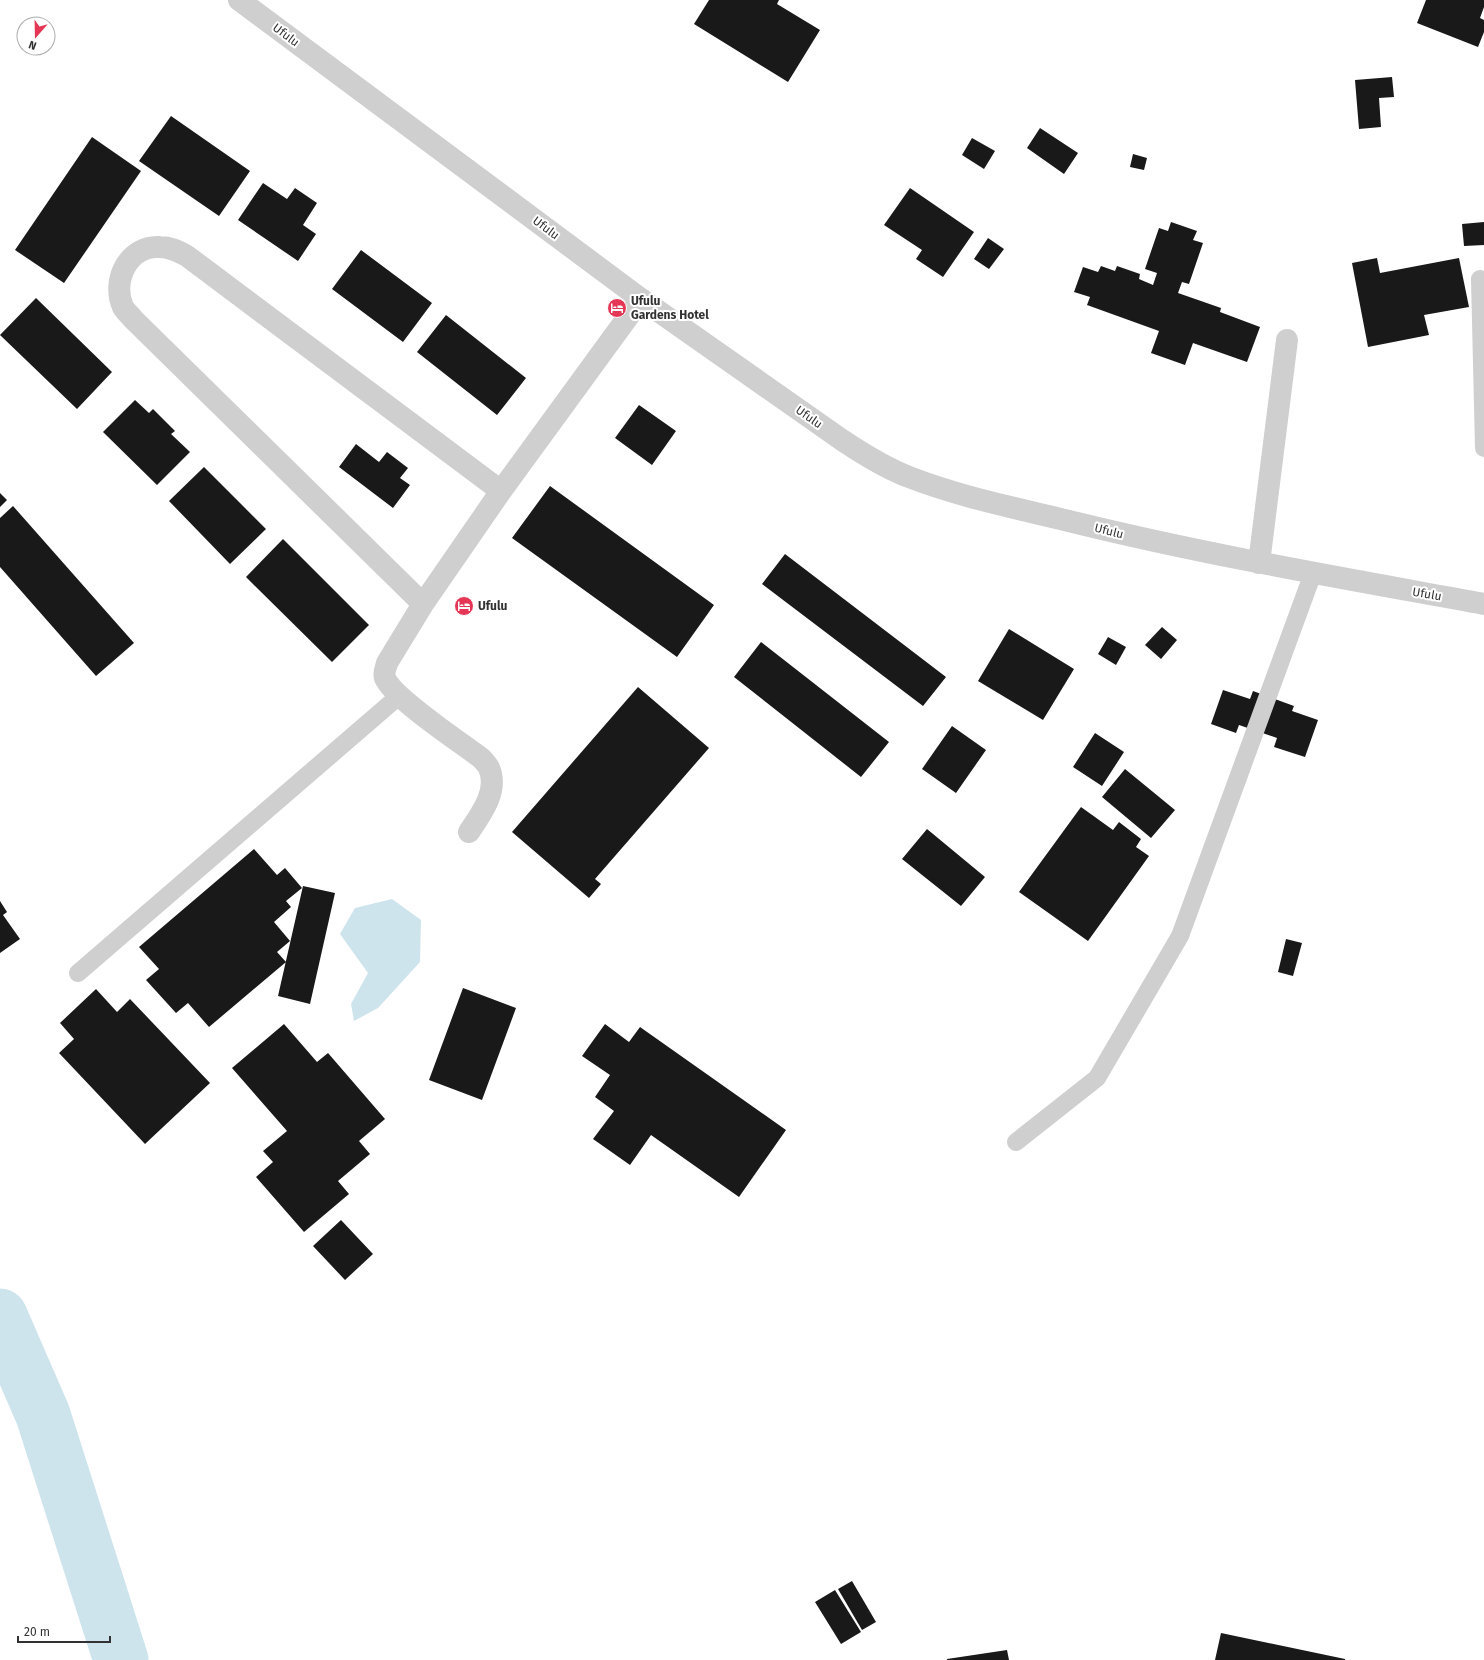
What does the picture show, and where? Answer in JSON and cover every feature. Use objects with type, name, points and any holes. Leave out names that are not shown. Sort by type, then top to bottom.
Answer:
[{"type":"street","name":"Ufulu","points":[[239,0],[641,299],[842,440],[873,460],[909,477],[955,492],[1154,542],[1259,563],[1484,604]]},
{"type":"street","points":[[423,604],[133,319],[124,308],[119,294],[119,280],[124,267],[134,256],[146,249],[160,246],[174,249],[187,256],[501,491]]},
{"type":"street","points":[[469,832],[485,807],[490,794],[491,778],[489,767],[481,758],[399,696],[385,677],[384,672],[391,655],[423,604],[501,491],[641,299]]},
{"type":"street","points":[[1259,563],[1287,340]]},
{"type":"lane","points":[[1480,279],[1484,448]]},
{"type":"lane","points":[[1016,1142],[1097,1078],[1180,936],[1313,573]]},
{"type":"lane","points":[[78,973],[399,696]]},
{"type":"water","points":[[392,899],[421,920],[420,962],[378,1008],[354,1021],[351,1004],[368,973],[340,934],[355,908]]},
{"type":"building","points":[[709,0],[779,0],[777,4],[820,30],[788,82],[694,24]]},
{"type":"building","points":[[1426,0],[1484,0],[1484,7],[1480,18],[1484,20],[1484,32],[1478,47],[1417,23]]},
{"type":"building","points":[[1392,77],[1394,97],[1379,98],[1381,127],[1359,129],[1355,80]]},
{"type":"building","points":[[171,116],[250,171],[219,216],[139,161]]},
{"type":"building","points":[[1040,128],[1078,153],[1064,174],[1027,148]]},
{"type":"building","points":[[92,137],[141,171],[64,283],[15,250]]},
{"type":"building","points":[[972,138],[995,151],[984,169],[962,155]]},
{"type":"building","points":[[1133,154],[1147,158],[1144,170],[1130,167]]},
{"type":"building","points":[[263,183],[287,199],[295,188],[317,203],[303,225],[316,234],[298,261],[238,220]]},
{"type":"building","points":[[910,188],[974,232],[943,277],[916,259],[922,250],[884,225]]},
{"type":"building","points":[[1171,222],[1197,231],[1193,240],[1203,243],[1189,284],[1182,282],[1178,293],[1221,308],[1220,312],[1260,327],[1247,362],[1193,343],[1185,365],[1151,353],[1159,331],[1087,305],[1090,297],[1074,292],[1083,267],[1098,272],[1101,266],[1115,271],[1117,266],[1140,274],[1139,279],[1153,285],[1157,273],[1145,269],[1159,228],[1168,231]]},
{"type":"building","points":[[1484,222],[1484,245],[1464,246],[1462,224]]},
{"type":"building","points":[[988,238],[1004,249],[989,269],[974,259]]},
{"type":"building","points":[[361,250],[432,303],[403,342],[332,289]]},
{"type":"building","points":[[1377,258],[1380,273],[1459,258],[1469,307],[1424,315],[1429,335],[1368,347],[1352,263]]},
{"type":"building","points":[[36,298],[112,372],[77,409],[0,335]]},
{"type":"building","points":[[446,315],[526,378],[497,415],[417,352]]},
{"type":"building","points":[[135,400],[149,413],[153,409],[175,431],[171,434],[190,452],[157,485],[103,432]]},
{"type":"building","points":[[639,405],[676,431],[652,465],[615,438]]},
{"type":"building","points":[[356,444],[379,462],[387,452],[408,468],[400,478],[410,485],[393,508],[339,467]]},
{"type":"building","points":[[204,467],[266,529],[230,564],[169,501]]},
{"type":"building","points":[[550,486],[714,605],[677,657],[512,538]]},
{"type":"building","points":[[0,493],[7,500],[0,507]]},
{"type":"building","points":[[13,506],[134,643],[96,676],[0,567],[0,518]]},
{"type":"building","points":[[283,539],[369,625],[332,662],[246,577]]},
{"type":"building","points":[[785,554],[946,677],[923,706],[762,584]]},
{"type":"building","points":[[1162,627],[1177,640],[1161,659],[1145,645]]},
{"type":"building","points":[[1009,629],[1074,669],[1043,720],[978,681]]},
{"type":"building","points":[[1108,637],[1126,647],[1116,665],[1098,654]]},
{"type":"building","points":[[761,642],[889,742],[861,777],[734,677]]},
{"type":"building","points":[[638,687],[709,748],[595,879],[601,884],[589,898],[512,832]]},
{"type":"building","points":[[1223,690],[1250,699],[1253,691],[1294,706],[1292,711],[1318,720],[1305,757],[1274,747],[1277,738],[1239,725],[1236,733],[1211,724]]},
{"type":"building","points":[[952,726],[986,750],[956,793],[922,769]]},
{"type":"building","points":[[1095,733],[1124,752],[1102,786],[1073,767]]},
{"type":"building","points":[[1125,769],[1175,810],[1151,838],[1102,797]]},
{"type":"building","points":[[1081,807],[1113,830],[1119,822],[1141,839],[1136,847],[1149,856],[1088,941],[1019,892]]},
{"type":"building","points":[[927,829],[985,877],[961,906],[902,859]]},
{"type":"building","points":[[254,849],[277,875],[285,868],[302,888],[286,901],[291,907],[274,922],[290,941],[277,952],[286,962],[209,1027],[188,1003],[176,1013],[146,980],[159,969],[139,947]]},
{"type":"building","points":[[303,886],[335,893],[310,1004],[278,996]]},
{"type":"building","points":[[0,901],[7,912],[3,915],[20,939],[0,953]]},
{"type":"building","points":[[1286,939],[1302,943],[1293,976],[1278,972]]},
{"type":"building","points":[[463,988],[516,1008],[482,1100],[429,1080]]},
{"type":"building","points":[[96,989],[117,1012],[130,999],[210,1083],[145,1144],[59,1053],[74,1039],[60,1023]]},
{"type":"building","points":[[284,1024],[317,1062],[328,1053],[385,1119],[359,1141],[370,1154],[338,1181],[349,1194],[304,1232],[256,1177],[273,1162],[263,1151],[287,1131],[232,1068]]},
{"type":"building","points":[[605,1024],[629,1042],[640,1027],[786,1130],[739,1197],[651,1135],[630,1165],[593,1139],[614,1111],[595,1097],[610,1075],[582,1056]]},
{"type":"building","points":[[341,1220],[373,1254],[345,1280],[313,1246]]},
{"type":"building","points":[[852,1581],[876,1622],[862,1630],[838,1589]]},
{"type":"building","points":[[835,1590],[861,1632],[841,1644],[815,1602]]},
{"type":"building","points":[[1221,1633],[1345,1659],[1345,1660],[1215,1660]]},
{"type":"building","points":[[1007,1650],[1009,1660],[947,1660],[947,1659]]},
{"type":"waterway","points":[[0,1316],[43,1415],[121,1660]]},
{"type":"place","name":"Ufulu Gardens Hotel","points":[[617,308]]},
{"type":"place","name":"Ufulu","points":[[464,606]]}]
